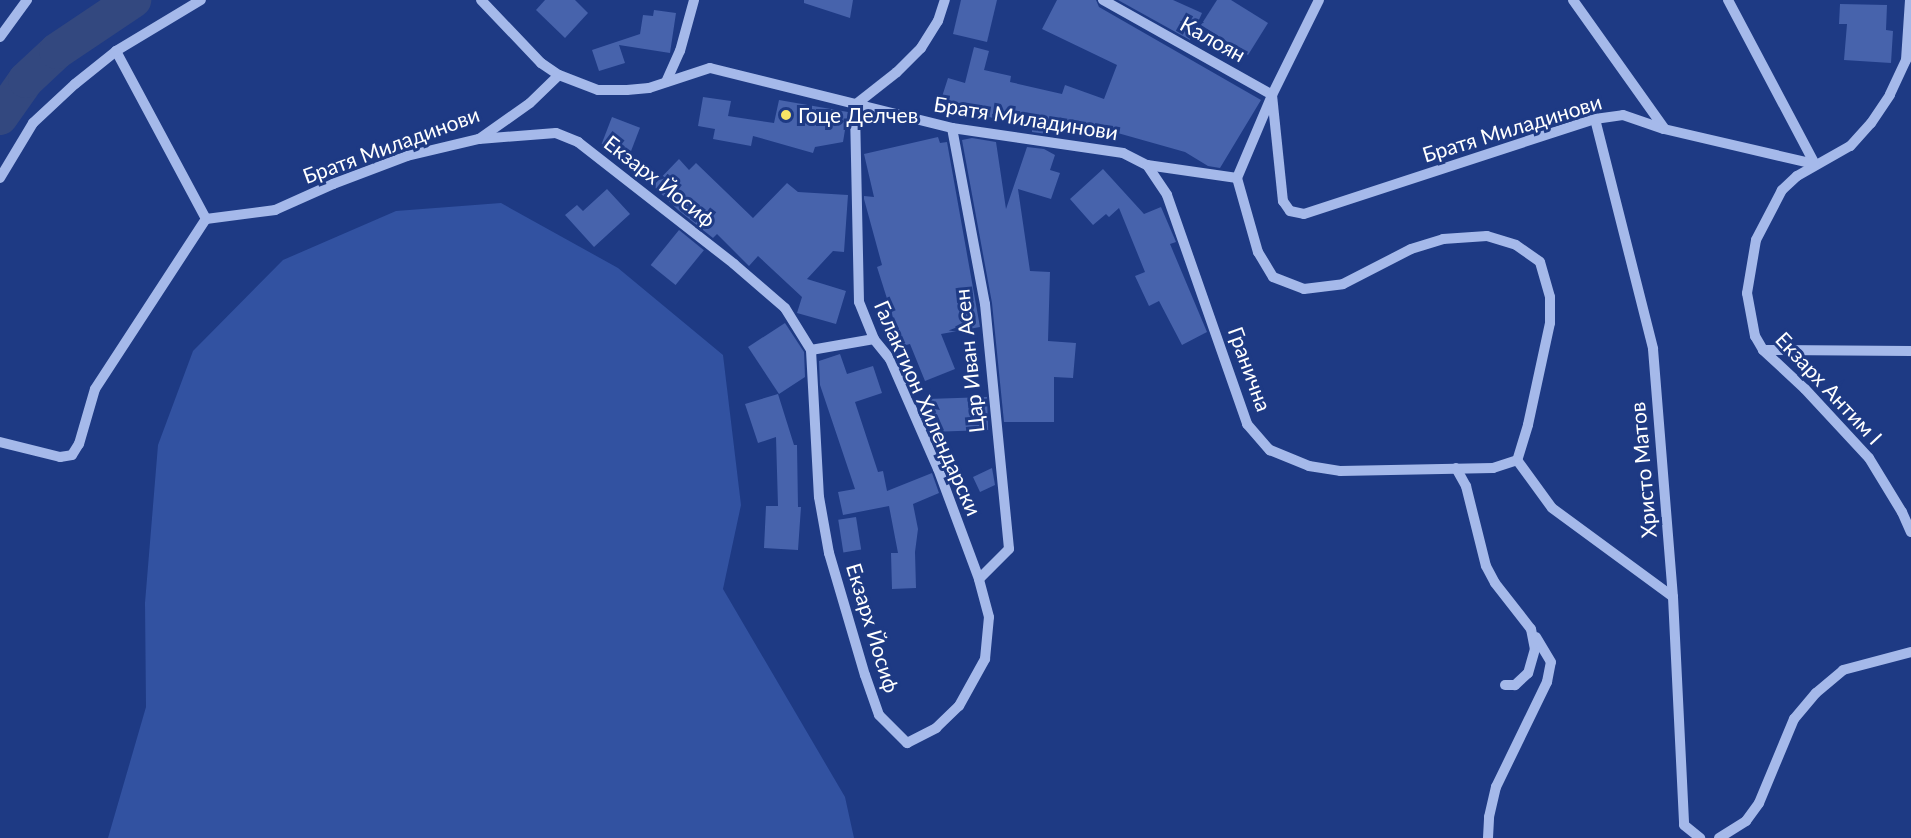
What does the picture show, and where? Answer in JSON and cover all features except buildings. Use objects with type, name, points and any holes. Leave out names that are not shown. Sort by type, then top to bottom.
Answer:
[{"type":"street","points":[[0,37],[27,0]]},
{"type":"street","points":[[0,178],[33,123],[116,51],[201,0]]},
{"type":"street","points":[[481,0],[542,63],[559,75]]},
{"type":"street","points":[[666,82],[680,51],[694,0]]},
{"type":"street","points":[[855,105],[897,72],[921,48],[938,21],[945,0]]},
{"type":"street","name":"Калоян","points":[[1102,0],[1272,95]]},
{"type":"street","points":[[1319,0],[1272,95],[1238,178],[1258,252],[1273,277],[1304,289],[1343,284],[1411,249],[1443,239],[1487,236],[1516,245],[1540,262],[1550,297],[1550,323],[1528,426],[1517,459],[1551,508],[1673,597]]},
{"type":"street","points":[[1574,0],[1664,129]]},
{"type":"street","points":[[1728,0],[1815,165]]},
{"type":"street","name":"Екзарх Антим I","points":[[1910,0],[1906,60],[1890,95],[1871,123],[1850,146],[1797,176],[1782,190],[1756,240],[1747,293],[1755,336],[1763,350],[1805,389],[1869,458],[1902,512],[1911,532]]},
{"type":"street","points":[[0,442],[60,457],[72,455],[80,444],[95,389],[207,219],[116,51]]},
{"type":"street","name":"Братя Миладинови","points":[[207,219],[275,210],[333,184],[407,156],[479,139],[530,103],[559,75],[598,90],[649,88],[710,68],[952,128],[1123,153],[1147,165],[1238,178]]},
{"type":"street","name":"Братя Миладинови","points":[[1272,95],[1283,201],[1290,211],[1304,214],[1595,119],[1623,115],[1664,129],[1815,165]]},
{"type":"street","name":"Галактион Хилендарски","points":[[855,105],[859,302],[874,339],[890,359],[938,469],[979,579]]},
{"type":"street","name":"Христо Матов","points":[[1595,119],[1653,349],[1673,597],[1684,825],[1700,838]]},
{"type":"street","name":"Цар Иван Асен","points":[[952,128],[985,304],[1009,549],[979,579]]},
{"type":"street","name":"Екзарх Йосиф","points":[[479,139],[556,133],[578,142],[734,264],[785,308],[811,350],[819,497],[829,553],[879,715],[907,743],[936,728],[959,706],[985,660],[989,617],[979,579]]},
{"type":"street","name":"Гранична","points":[[1147,165],[1167,195],[1247,424],[1270,450],[1309,466],[1340,471],[1493,468],[1517,459]]},
{"type":"street","points":[[811,350],[874,339]]},
{"type":"street","points":[[1763,350],[1911,351]]},
{"type":"street","points":[[1456,468],[1466,486],[1486,566],[1494,583],[1531,629],[1551,662],[1547,682],[1496,788],[1489,817],[1488,838]]},
{"type":"street","points":[[1504,685],[1515,685],[1528,673],[1535,649],[1531,629]]},
{"type":"street","points":[[1719,838],[1746,821],[1759,803],[1794,719],[1816,693],[1842,670],[1911,652]]},
{"type":"shaded area","points":[[501,203],[618,268],[723,355],[741,505],[723,589],[845,797],[854,838],[108,838],[146,707],[145,603],[158,445],[193,351],[283,260],[396,211]]},
{"type":"waterway","points":[[0,117],[26,80],[57,51],[133,0]]},
{"type":"place","name":"Гоце Делчев","points":[[786,115]]}]
